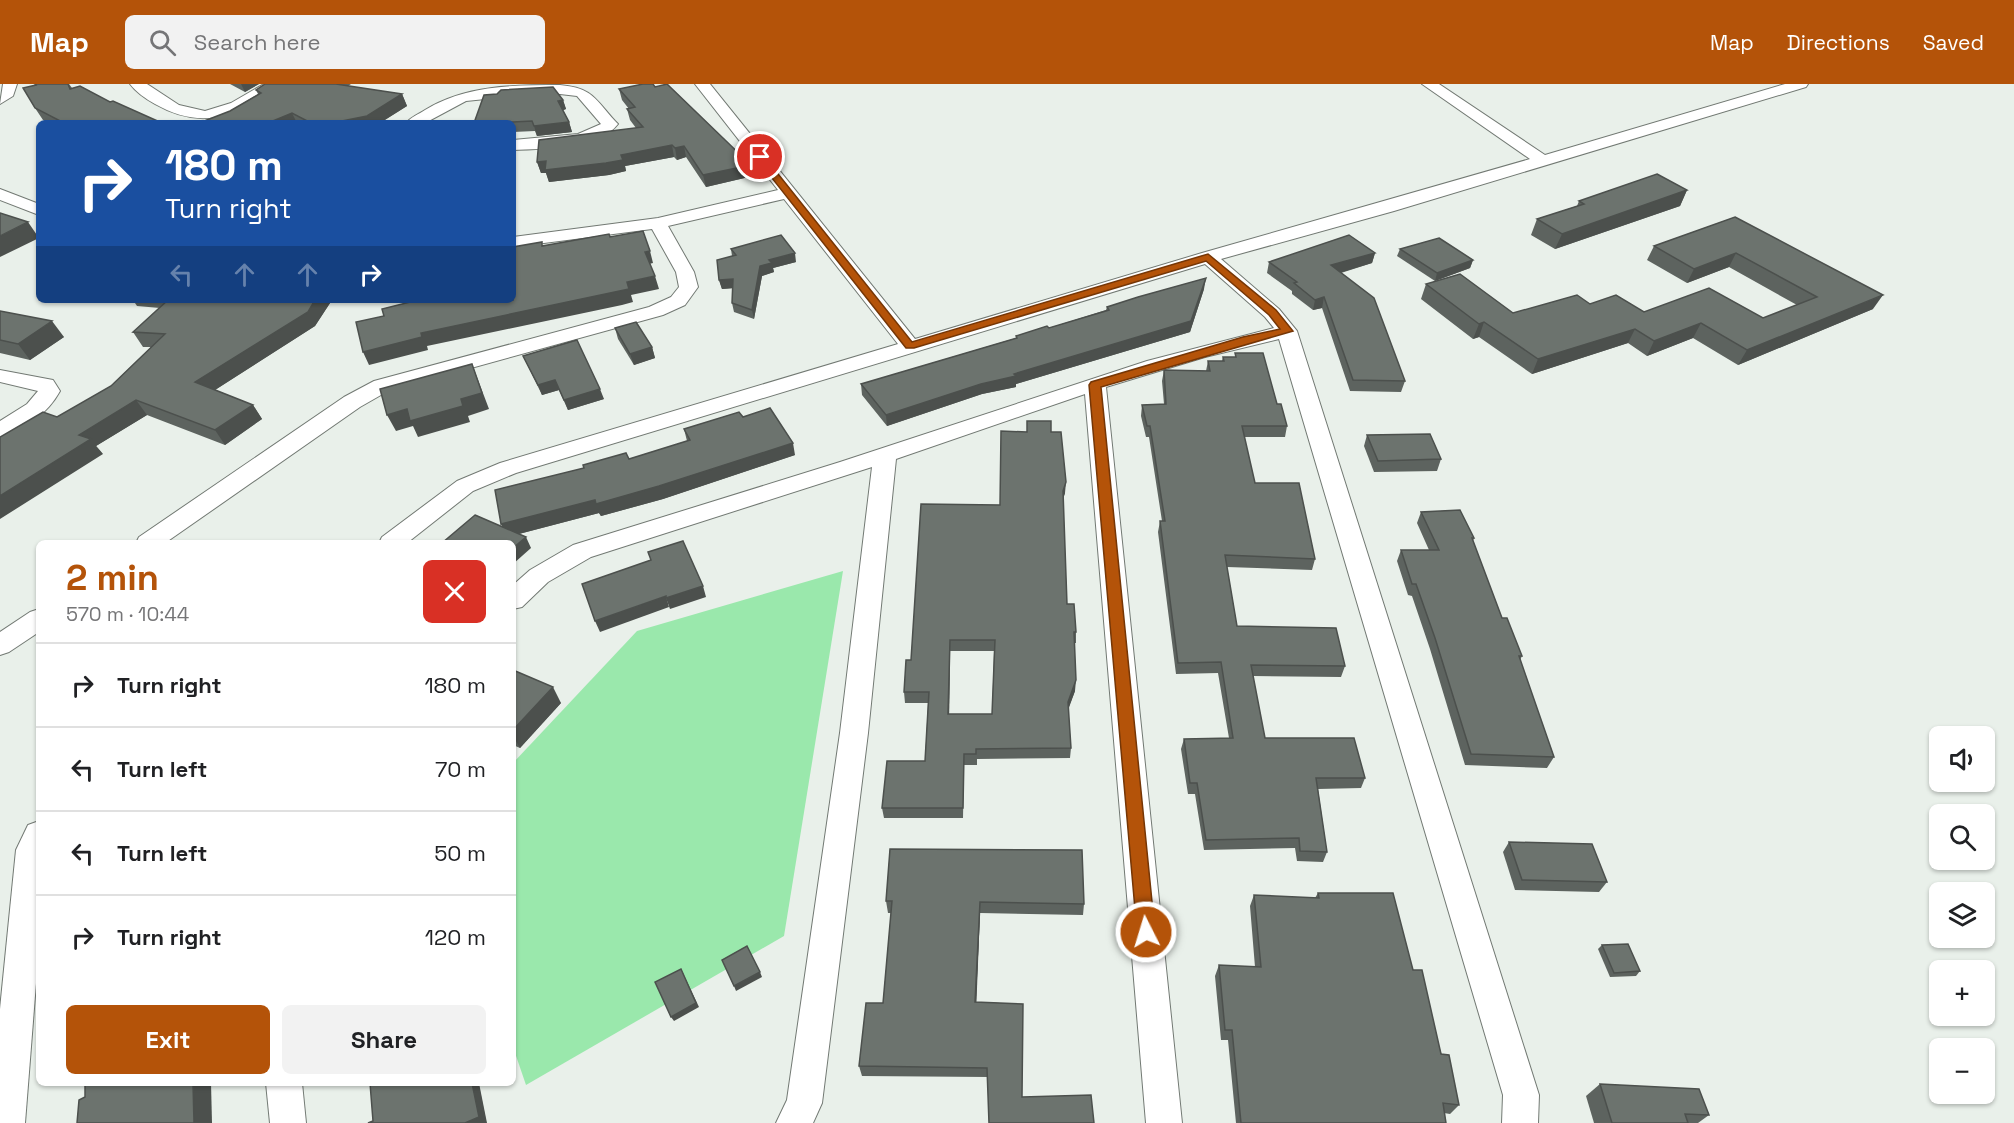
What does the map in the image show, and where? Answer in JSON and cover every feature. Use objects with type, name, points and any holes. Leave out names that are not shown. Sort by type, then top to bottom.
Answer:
[{"type":"street","points":[[0,100],[8,93],[10,84]]},
{"type":"street","points":[[137,84],[153,97],[186,114],[197,117],[232,110],[274,84]]},
{"type":"street","points":[[702,84],[910,346]]},
{"type":"street","points":[[1429,84],[1542,160]]},
{"type":"street","points":[[395,540],[447,498],[484,477],[1208,257],[1724,109],[1801,84]]},
{"type":"street","points":[[420,120],[457,100],[506,87],[569,90],[582,93],[610,124],[602,132],[585,138],[516,145]]},
{"type":"street","points":[[516,242],[658,223],[788,193]]},
{"type":"street","points":[[0,194],[36,209]]},
{"type":"street","points":[[152,540],[381,386],[656,311],[678,301],[689,287],[685,272],[658,223]]},
{"type":"street","points":[[1208,257],[1272,313],[1287,331],[1521,1095],[1520,1123]]},
{"type":"street","points":[[516,597],[539,576],[582,550],[885,456],[1095,385],[1247,339],[1287,331]]},
{"type":"street","points":[[0,376],[46,385],[49,391],[47,397],[32,411],[0,429]]},
{"type":"street","points":[[1095,385],[1164,1123]]},
{"type":"street","points":[[794,1123],[804,1103],[806,1092],[854,733],[885,456]]},
{"type":"street","points":[[0,645],[36,621]]},
{"type":"street","points":[[7,1123],[9,998],[31,850],[36,840]]},
{"type":"street","points":[[284,1086],[288,1123]]},
{"type":"green space","points":[[843,571],[784,936],[526,1085],[516,1056],[516,760],[637,631]]},
{"type":"building","points":[[68,84],[70,89],[80,86],[110,102],[113,101],[155,120],[58,120],[35,108],[23,88],[36,85]]},
{"type":"building","points":[[265,84],[336,84],[402,94],[367,116],[347,120],[305,120],[292,113],[275,120],[207,120],[230,111],[261,93],[256,90]]},
{"type":"building","points":[[653,84],[655,87],[667,84],[751,165],[703,175],[684,146],[675,148],[672,145],[621,155],[623,160],[606,163],[545,170],[546,161],[537,162],[539,140],[643,127],[627,109],[635,107],[619,89]]},
{"type":"building","points":[[553,87],[563,100],[558,101],[569,122],[534,126],[532,121],[475,120],[484,95],[497,94],[501,90]]},
{"type":"building","points":[[1657,174],[1687,190],[1562,234],[1537,219],[1584,204],[1579,201]]},
{"type":"building","points":[[0,213],[28,222],[0,236]]},
{"type":"building","points":[[1735,217],[1883,295],[1747,350],[1701,323],[1654,341],[1635,329],[1538,359],[1484,322],[1479,324],[1426,284],[1460,274],[1513,313],[1577,295],[1590,304],[1616,295],[1644,312],[1709,288],[1763,318],[1817,297],[1736,253],[1694,269],[1654,246]]},
{"type":"building","points":[[643,231],[650,251],[645,252],[655,276],[627,282],[629,289],[421,333],[422,337],[363,352],[356,322],[384,316],[382,309],[406,303],[516,303],[516,246],[542,242],[542,246],[609,234],[610,237]]},
{"type":"building","points":[[781,235],[795,253],[769,260],[772,263],[760,266],[752,310],[732,303],[733,279],[719,280],[717,260],[736,255],[731,249]]},
{"type":"building","points":[[1349,235],[1375,253],[1331,265],[1374,298],[1405,381],[1353,380],[1324,297],[1315,300],[1294,283],[1297,282],[1269,262]]},
{"type":"building","points":[[1439,238],[1473,260],[1437,273],[1400,249]]},
{"type":"building","points":[[1206,278],[1191,321],[1014,374],[1016,376],[981,384],[886,415],[861,384],[1017,338],[1016,336],[1047,326],[1049,328],[1109,310],[1107,307]]},
{"type":"building","points":[[165,303],[313,303],[308,312],[195,382],[253,405],[215,430],[136,400],[79,435],[91,439],[0,496],[0,437],[43,412],[57,417],[111,386],[165,334],[133,332]]},
{"type":"building","points":[[0,311],[52,321],[18,344],[0,340]]},
{"type":"building","points":[[636,322],[652,347],[630,354],[615,328]]},
{"type":"building","points":[[577,340],[600,389],[564,400],[555,380],[538,385],[523,356]]},
{"type":"building","points":[[1235,353],[1263,353],[1277,404],[1281,404],[1287,426],[1242,426],[1255,483],[1299,483],[1315,559],[1225,555],[1237,626],[1336,628],[1345,666],[1251,665],[1265,738],[1354,738],[1365,778],[1316,778],[1327,852],[1300,851],[1299,838],[1206,840],[1197,783],[1190,783],[1184,739],[1233,738],[1221,662],[1178,663],[1160,521],[1165,521],[1150,426],[1147,426],[1142,405],[1166,404],[1164,370],[1210,371],[1208,361],[1224,361],[1223,357],[1236,357]]},
{"type":"building","points":[[472,364],[482,393],[461,399],[463,406],[410,421],[407,409],[387,415],[380,389]]},
{"type":"building","points":[[770,408],[793,443],[596,504],[595,500],[501,524],[495,490],[584,468],[583,465],[626,453],[629,459],[690,440],[684,429],[739,412],[743,417]]},
{"type":"building","points":[[1027,421],[1051,421],[1051,432],[1061,432],[1066,482],[1063,491],[1067,604],[1074,604],[1076,632],[1074,632],[1076,680],[1068,702],[1071,748],[976,749],[976,754],[964,754],[963,808],[882,808],[887,761],[925,761],[929,692],[904,692],[906,660],[911,660],[921,504],[1000,505],[1001,431],[1027,432]],"holes":[[[950,640],[995,640],[992,714],[948,714]]]},
{"type":"building","points":[[1430,434],[1441,459],[1378,461],[1367,435]]},
{"type":"building","points":[[1460,510],[1474,538],[1472,538],[1502,618],[1507,618],[1522,656],[1519,656],[1554,757],[1471,754],[1435,638],[1416,584],[1412,584],[1401,550],[1439,550],[1421,512]]},
{"type":"building","points":[[475,515],[526,537],[516,545],[516,540],[446,540]]},
{"type":"building","points":[[683,541],[703,586],[666,598],[666,596],[595,621],[582,584],[651,560],[648,552]]},
{"type":"building","points":[[516,671],[553,687],[516,727]]},
{"type":"building","points":[[1509,842],[1592,844],[1607,882],[1522,880]]},
{"type":"building","points":[[890,849],[1082,850],[1084,904],[980,902],[975,1002],[1023,1004],[1022,1097],[1091,1095],[1094,1123],[989,1123],[987,1068],[859,1066],[866,1003],[883,1003],[892,901],[886,901]]},
{"type":"building","points":[[1318,893],[1393,893],[1413,970],[1422,970],[1441,1054],[1449,1055],[1459,1105],[1443,1103],[1446,1123],[1241,1123],[1232,1030],[1225,1030],[1219,965],[1261,967],[1254,895],[1319,898]]},
{"type":"building","points":[[1628,944],[1640,971],[1614,973],[1602,945]]},
{"type":"building","points":[[747,946],[760,972],[734,986],[722,960]]},
{"type":"building","points":[[681,969],[696,1003],[671,1017],[655,982]]},
{"type":"building","points":[[1600,1084],[1699,1089],[1709,1115],[1685,1114],[1688,1123],[1612,1123]]},
{"type":"building","points":[[85,1086],[193,1086],[194,1123],[77,1123],[79,1100],[85,1097]]},
{"type":"building","points":[[370,1086],[473,1086],[479,1117],[465,1123],[368,1123],[373,1121]]},
{"type":"route","points":[[760,157],[910,346],[1208,257],[1251,293],[1287,331],[1247,339],[1095,385],[1146,932]]}]
